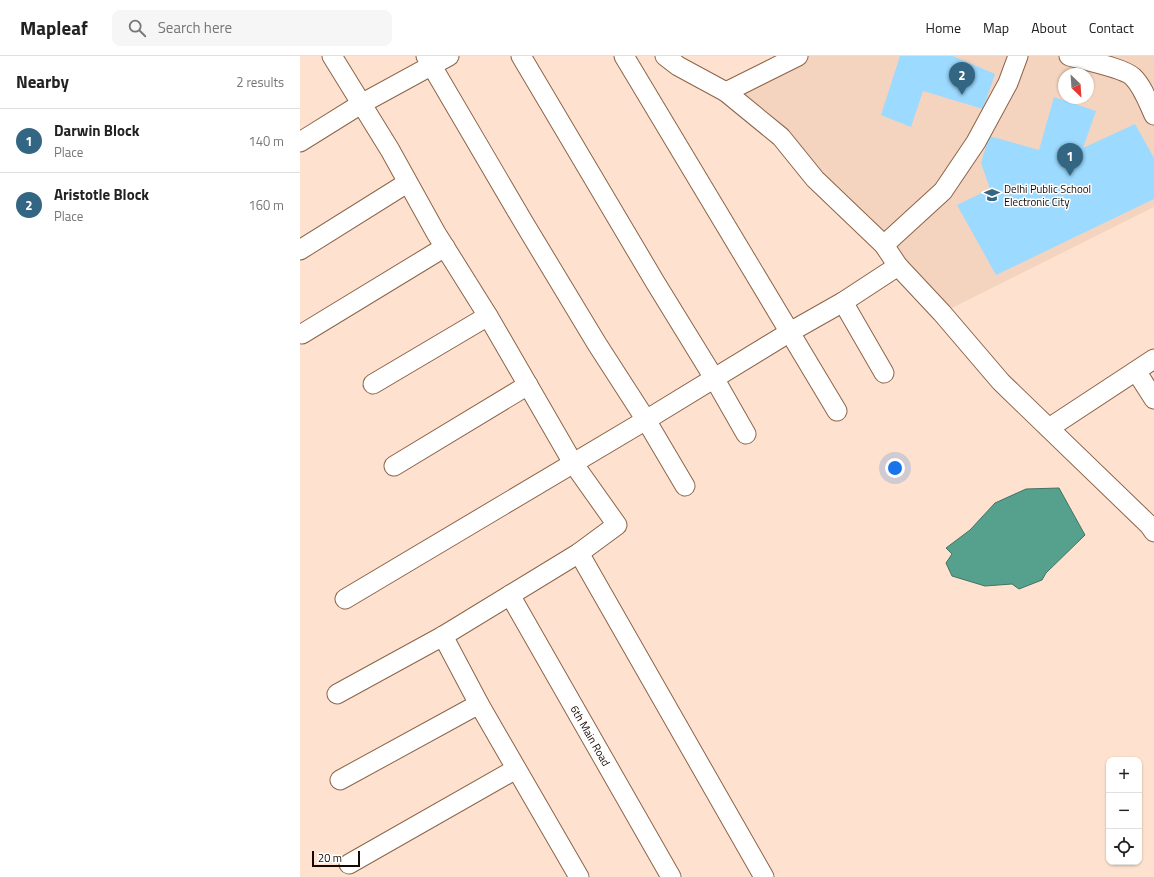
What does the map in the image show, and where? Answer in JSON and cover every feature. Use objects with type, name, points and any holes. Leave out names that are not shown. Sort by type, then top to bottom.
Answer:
[{"type":"street","points":[[332,56],[390,150],[407,183],[488,316],[573,463],[617,524],[579,552],[443,636],[337,694]]},
{"type":"street","points":[[300,142],[429,61],[449,56]]},
{"type":"street","points":[[521,56],[746,434]]},
{"type":"street","points":[[624,56],[837,411]]},
{"type":"street","points":[[665,56],[678,66],[726,92],[781,137],[815,179],[884,245],[898,266],[942,313],[1001,382],[1154,532]]},
{"type":"street","points":[[726,92],[798,56]]},
{"type":"street","points":[[884,245],[943,191],[976,142],[1008,84],[1018,56]]},
{"type":"street","points":[[1069,56],[1120,70],[1132,76],[1142,90],[1154,115]]},
{"type":"street","points":[[429,61],[540,250],[597,344],[646,420],[685,486]]},
{"type":"street","points":[[300,250],[407,183]]},
{"type":"street","points":[[302,334],[445,247]]},
{"type":"street","points":[[346,599],[646,420],[790,332],[843,302],[898,266]]},
{"type":"street","points":[[843,302],[884,373]]},
{"type":"street","points":[[373,384],[488,316]]},
{"type":"street","points":[[1049,428],[1154,359]]},
{"type":"street","points":[[1136,371],[1154,399]]},
{"type":"street","points":[[394,466],[528,385]]},
{"type":"street","points":[[579,552],[764,877]]},
{"type":"street","name":"6th Main Road","points":[[510,595],[670,877]]},
{"type":"street","points":[[443,636],[479,704],[579,877]]},
{"type":"street","points":[[340,780],[479,704]]},
{"type":"street","points":[[349,864],[516,769]]},
{"type":"shaded area","name":"Delhi Public School Electronic City","points":[[808,56],[1154,56],[1154,207],[942,313],[726,92]]},
{"type":"water","points":[[1059,488],[1085,535],[1046,573],[1042,580],[1019,589],[1012,584],[985,586],[952,576],[946,563],[952,554],[946,548],[970,530],[995,503],[1026,489]]},
{"type":"building","points":[[900,56],[953,56],[995,74],[983,109],[923,91],[911,127],[881,115]]},
{"type":"building","points":[[1054,97],[1058,98],[1058,104],[1075,104],[1096,111],[1083,148],[1135,124],[1154,158],[1154,199],[996,275],[957,205],[990,189],[981,163],[989,136],[1039,150]]},
{"type":"place","name":"Aristotle Block","points":[[962,95]]},
{"type":"place","name":"Darwin Block","points":[[1070,176]]},
{"type":"place","name":"Delhi Public School Electronic City","points":[[992,195]]}]
